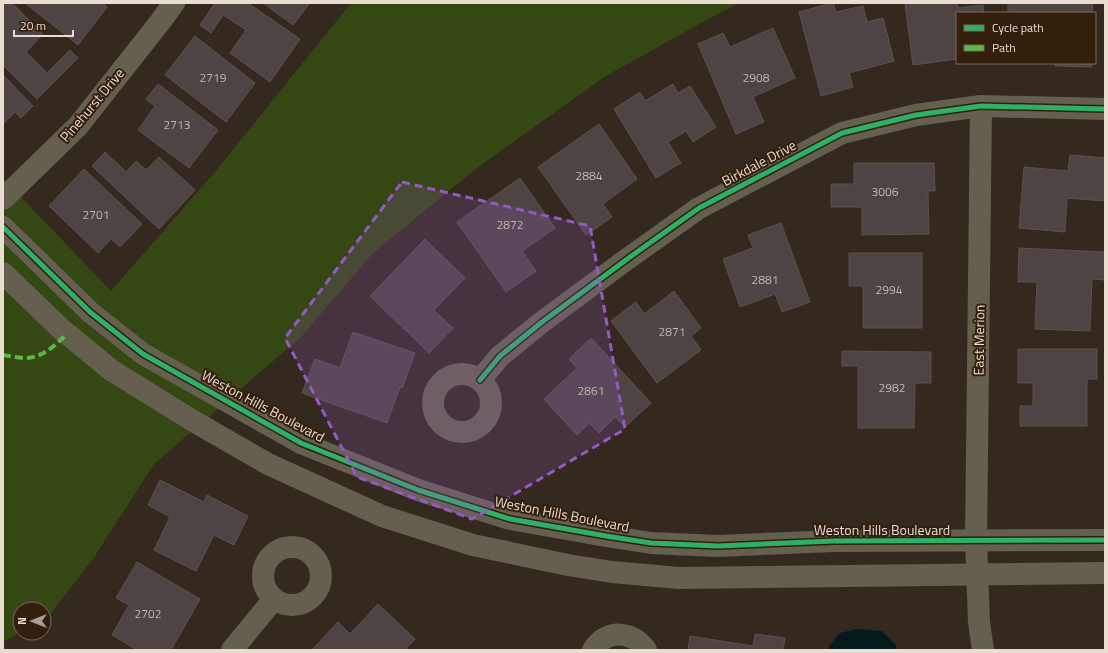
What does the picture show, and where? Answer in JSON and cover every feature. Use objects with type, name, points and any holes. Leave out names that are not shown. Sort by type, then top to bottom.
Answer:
[{"type":"street","name":"Pinehurst Drive","points":[[3,199],[78,126],[174,3]]},
{"type":"street","name":"Birkdale Drive","points":[[480,380],[500,356],[542,322],[698,208],[842,133],[916,115],[981,106],[1105,109]]},
{"type":"street","name":"East Merion","points":[[981,106],[976,541],[979,622],[983,650]]},
{"type":"street","name":"Weston Hills Boulevard","points":[[3,227],[90,312],[143,354],[301,443],[425,492],[510,519],[650,543],[718,546],[834,541],[1105,540]]},
{"type":"street","points":[[3,273],[60,328],[112,370],[190,419],[268,464],[382,516],[473,545],[568,565],[612,572],[679,578],[1105,573]]},
{"type":"street","points":[[232,650],[274,599]]},
{"type":"street","points":[[593,650],[597,643],[607,636],[619,634],[631,636],[641,643],[646,650]]},
{"type":"highlighted area","points":[[402,182],[590,226],[625,429],[472,519],[357,477],[285,338]]},
{"type":"green space","points":[[351,3],[739,3],[606,76],[477,168],[373,253],[301,337],[154,464],[93,559],[52,612],[52,601],[12,601],[12,637],[3,642],[3,178],[111,291],[215,172]]},
{"type":"water","points":[[857,629],[882,631],[896,645],[897,650],[829,650],[829,646],[840,633]]},
{"type":"building","points":[[5,3],[12,3],[43,34],[26,52],[47,73],[70,50],[78,58],[37,99],[3,65],[3,5]]},
{"type":"building","points":[[25,3],[103,3],[107,7],[78,45]]},
{"type":"building","points":[[215,3],[248,3],[300,39],[270,82],[230,53],[246,30],[223,15],[211,33],[200,25]]},
{"type":"building","points":[[263,3],[310,3],[293,25]]},
{"type":"building","points":[[833,3],[836,12],[863,6],[867,22],[883,18],[894,61],[849,73],[853,87],[821,96],[799,12]]},
{"type":"building","points":[[905,3],[957,3],[958,8],[983,5],[984,12],[956,12],[956,59],[913,65]]},
{"type":"building","points":[[1008,3],[1093,3],[1092,12],[1008,12]]},
{"type":"building","points":[[773,28],[795,78],[753,97],[764,122],[736,134],[698,44],[723,33],[730,47]]},
{"type":"building","points":[[195,36],[255,83],[226,122],[165,75]]},
{"type":"building","points":[[1055,64],[1092,64],[1092,67],[1055,66]]},
{"type":"building","points":[[3,75],[33,106],[21,118],[15,112],[3,124]]},
{"type":"building","points":[[158,84],[218,130],[189,168],[138,130],[155,106],[146,99]]},
{"type":"building","points":[[673,84],[678,93],[690,86],[716,127],[693,142],[686,131],[668,142],[681,163],[656,178],[614,109],[640,92],[645,101]]},
{"type":"building","points":[[599,124],[637,179],[603,204],[612,217],[586,235],[538,167]]},
{"type":"building","points":[[105,152],[126,172],[136,161],[146,170],[159,157],[195,190],[159,229],[92,166]]},
{"type":"building","points":[[1070,155],[1105,158],[1105,201],[1067,198],[1065,232],[1019,228],[1024,167],[1068,171]]},
{"type":"building","points":[[854,163],[934,163],[935,191],[928,191],[929,234],[862,235],[862,207],[831,207],[831,184],[854,184]]},
{"type":"building","points":[[84,169],[142,224],[120,247],[111,239],[98,253],[49,206]]},
{"type":"building","points":[[520,178],[555,228],[522,251],[536,271],[506,292],[457,222]]},
{"type":"building","points":[[781,223],[810,302],[782,312],[775,294],[740,307],[723,259],[753,248],[748,235]]},
{"type":"building","points":[[425,239],[465,278],[434,310],[453,328],[429,353],[370,296]]},
{"type":"building","points":[[1019,248],[1105,252],[1105,280],[1092,279],[1090,331],[1035,329],[1037,282],[1018,282]]},
{"type":"building","points":[[849,253],[922,253],[922,328],[863,328],[863,286],[849,286]]},
{"type":"building","points":[[674,291],[701,328],[691,336],[701,350],[657,383],[611,321],[636,302],[644,314]]},
{"type":"building","points":[[353,332],[415,353],[402,388],[400,387],[387,423],[302,393],[315,359],[340,368]]},
{"type":"building","points":[[591,338],[651,403],[625,427],[615,417],[599,433],[589,423],[577,435],[544,399],[577,368],[569,359]]},
{"type":"building","points":[[1018,349],[1097,349],[1097,379],[1087,379],[1087,426],[1020,426],[1020,406],[1033,406],[1033,383],[1018,383]]},
{"type":"building","points":[[842,351],[931,352],[931,383],[915,383],[914,428],[858,428],[858,366],[842,366]]},
{"type":"building","points":[[160,480],[204,502],[207,495],[248,516],[234,545],[214,535],[196,571],[154,550],[170,517],[148,505]]},
{"type":"building","points":[[137,562],[200,599],[171,650],[137,650],[112,635],[129,605],[116,598]]},
{"type":"building","points":[[378,604],[415,639],[405,650],[312,650],[338,622],[350,634]]},
{"type":"building","points":[[755,634],[785,638],[783,650],[688,650],[690,636],[753,646]]},
{"type":"marked path","points":[[3,355],[25,358],[37,356],[48,350],[67,334]]},
{"type":"cycle path","points":[[480,380],[500,356],[542,322],[699,208],[842,133],[916,115],[981,106],[1105,109]]},
{"type":"cycle path","points":[[3,227],[90,312],[143,354],[301,443],[418,490],[510,519],[651,543],[718,546],[834,541],[1105,540]]}]
